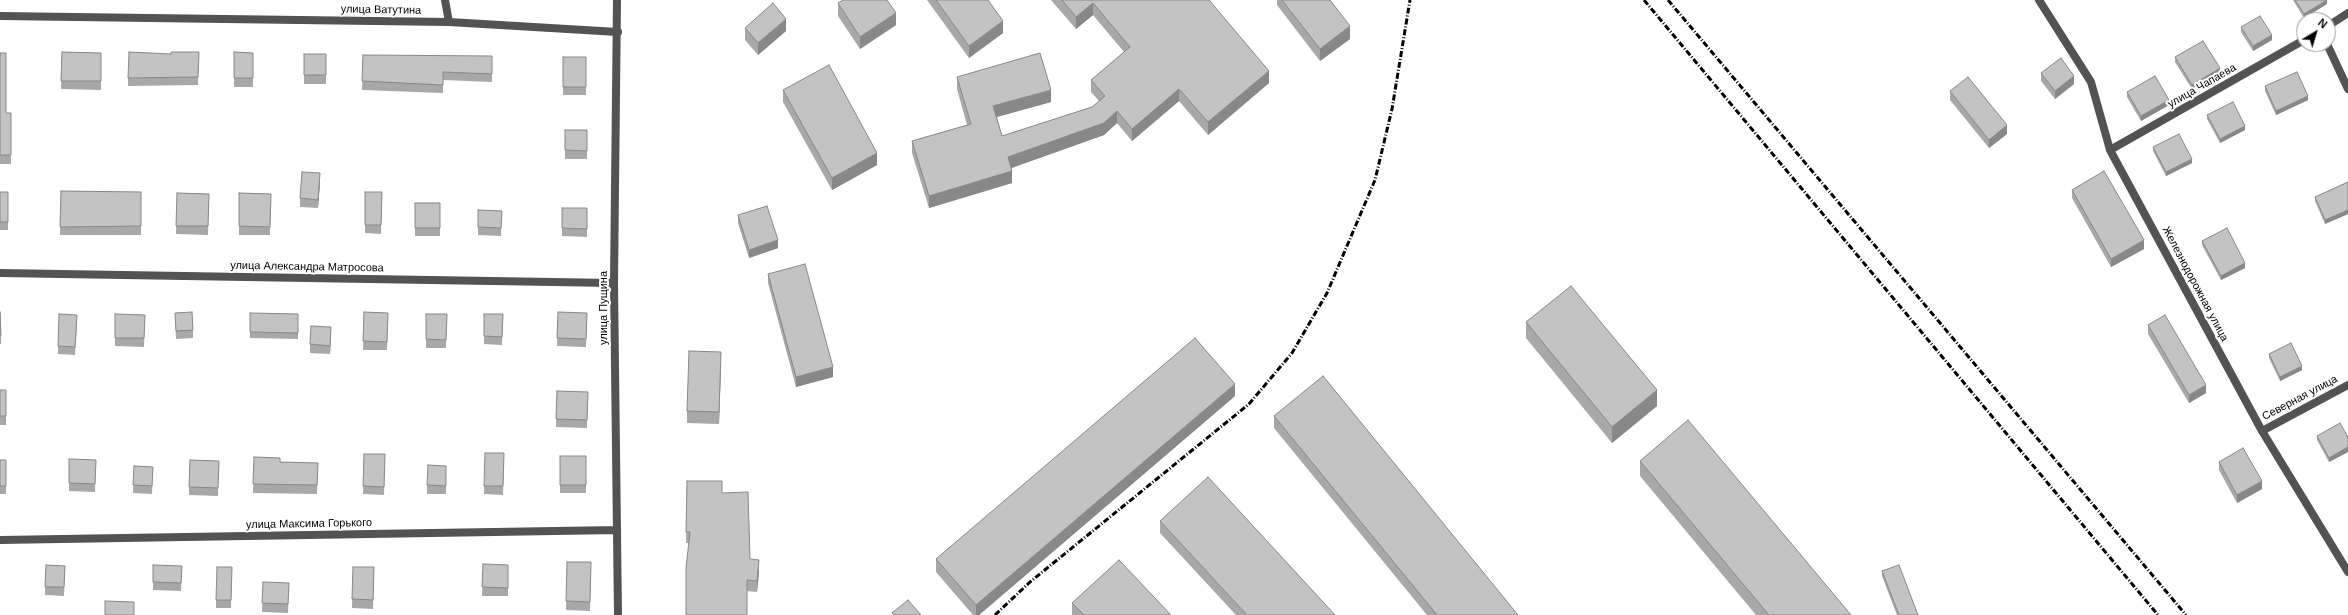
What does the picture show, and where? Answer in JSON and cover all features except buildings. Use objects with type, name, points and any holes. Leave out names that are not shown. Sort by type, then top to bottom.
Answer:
[{"type":"street","points":[[445,0],[449,22]]},
{"type":"street","name":"улица Пущина","points":[[617,0],[618,32],[614,283],[618,615]]},
{"type":"street","name":"Железнодорожная улица","points":[[2039,0],[2091,82],[2110,150],[2262,431],[2348,572]]},
{"type":"street","points":[[2336,21],[2348,13]]},
{"type":"street","name":"улица Ватутина","points":[[0,16],[449,22],[618,32]]},
{"type":"street","name":"улица Чапаева","points":[[2110,150],[2296,45]]},
{"type":"street","points":[[2331,52],[2348,89]]},
{"type":"street","name":"улица Александра Матросова","points":[[0,273],[614,283]]},
{"type":"street","name":"Северная улица","points":[[2262,431],[2348,385]]},
{"type":"street","name":"улица Максима Горького","points":[[0,540],[617,530]]},
{"type":"railway","points":[[995,615],[1030,582],[1249,404],[1292,353],[1327,293],[1375,180],[1392,109],[1410,0]]},
{"type":"railway","points":[[1644,0],[2158,615]]},
{"type":"railway","points":[[1668,0],[2186,615]]}]
